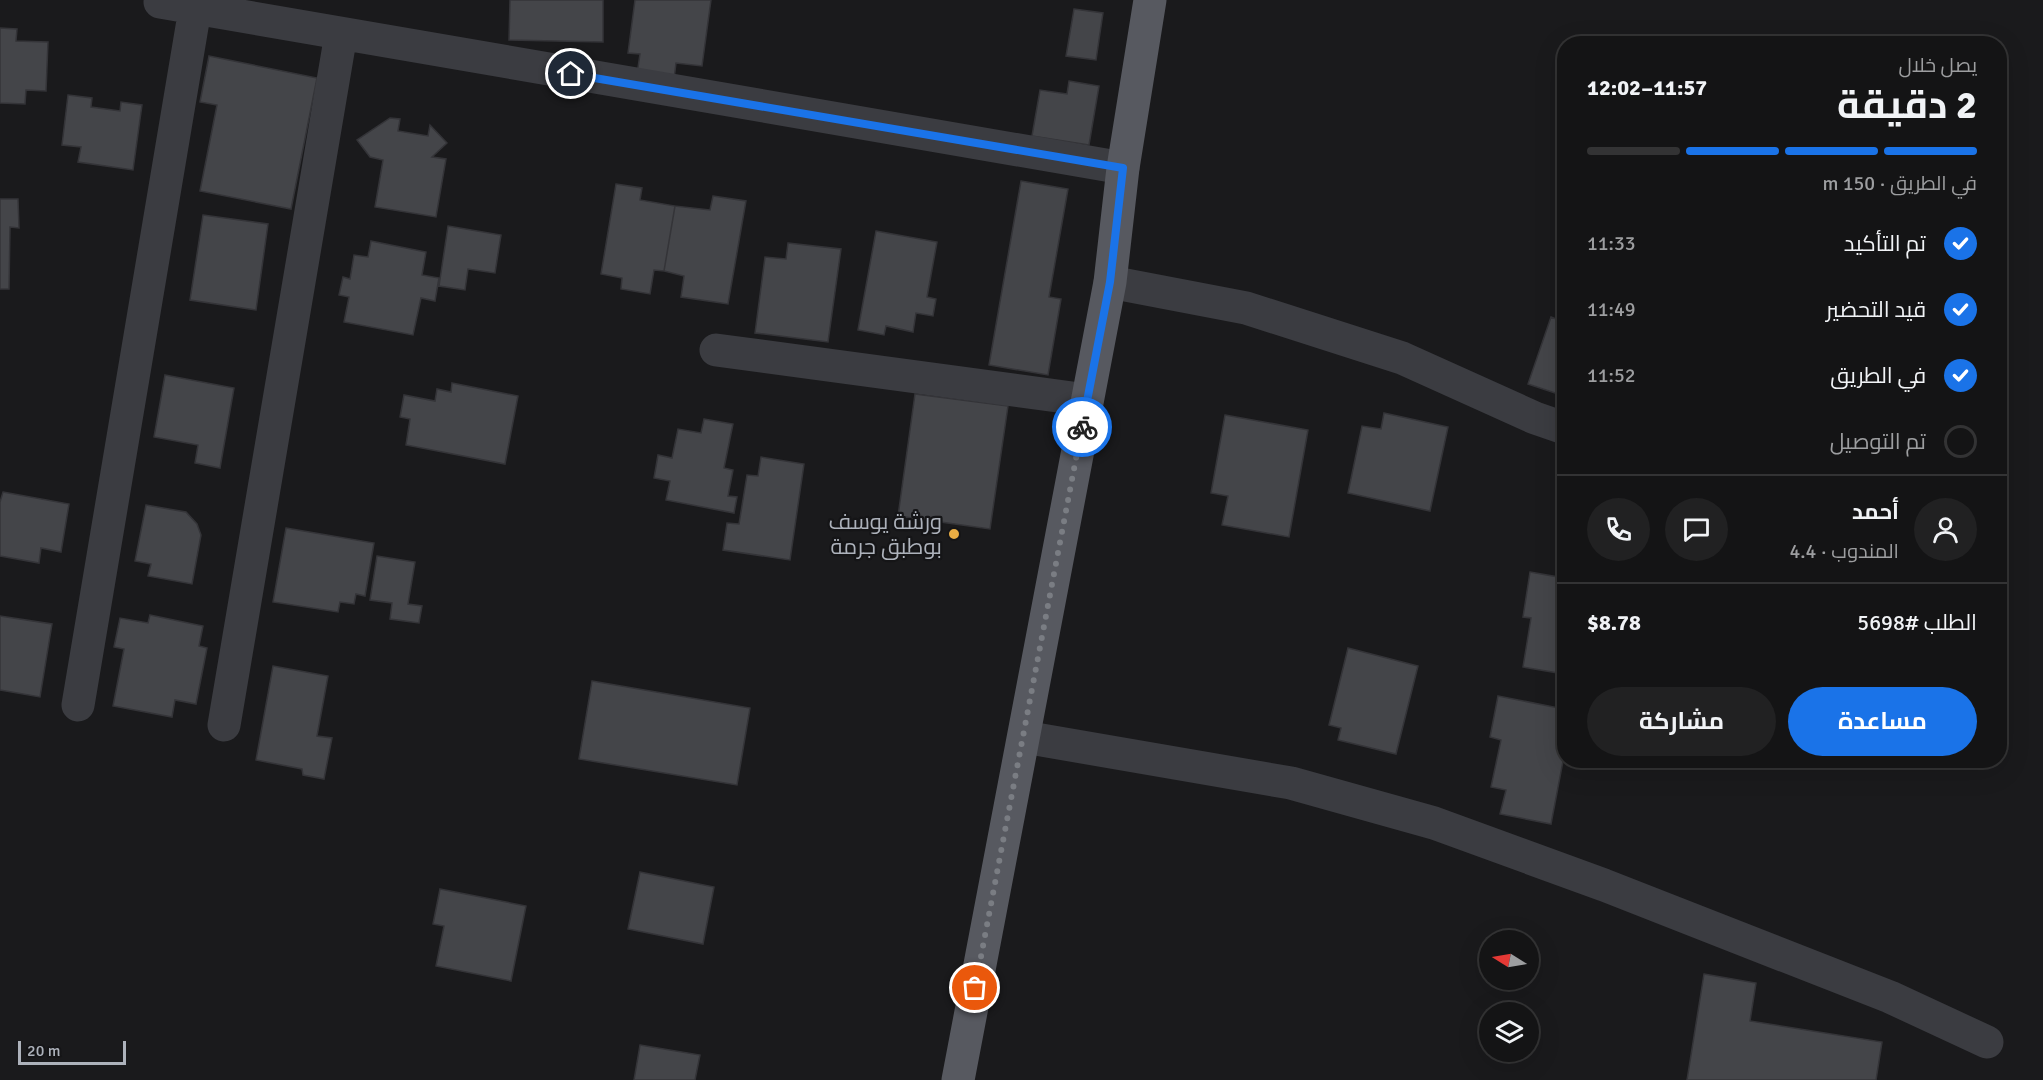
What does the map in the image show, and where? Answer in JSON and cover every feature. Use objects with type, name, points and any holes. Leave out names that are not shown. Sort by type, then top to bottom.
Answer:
[{"type":"main road","points":[[958,1080],[1110,282],[1123,168],[1150,0]]},
{"type":"street","points":[[160,2],[1123,168]]},
{"type":"street","points":[[78,705],[195,9]]},
{"type":"street","points":[[224,725],[341,34]]},
{"type":"street","points":[[1110,282],[1246,308],[1402,358],[1535,418],[1557,426]]},
{"type":"street","points":[[716,350],[1087,400]]},
{"type":"street","points":[[1024,737],[1291,783],[1434,823],[1604,885],[1890,997],[1987,1042]]},
{"type":"building","points":[[510,0],[603,0],[603,42],[509,40]]},
{"type":"building","points":[[635,0],[711,0],[702,66],[676,63],[674,79],[637,74],[640,54],[628,53]]},
{"type":"building","points":[[1074,9],[1103,13],[1096,60],[1066,56]]},
{"type":"building","points":[[0,28],[17,29],[16,41],[48,42],[46,91],[26,90],[25,104],[0,103]]},
{"type":"building","points":[[209,56],[317,78],[291,209],[200,191],[217,105],[200,102]]},
{"type":"building","points":[[1069,81],[1099,86],[1089,145],[1032,136],[1040,90],[1067,94]]},
{"type":"building","points":[[68,95],[92,98],[91,107],[120,111],[121,102],[142,105],[133,170],[78,162],[81,147],[62,145]]},
{"type":"building","points":[[390,118],[400,119],[398,131],[428,136],[430,125],[447,143],[432,157],[446,159],[436,217],[375,207],[383,160],[370,157],[357,140]]},
{"type":"building","points":[[1021,181],[1068,189],[1049,297],[1061,299],[1048,375],[989,365]]},
{"type":"building","points":[[616,184],[642,188],[640,200],[675,206],[664,271],[654,270],[650,294],[621,289],[622,278],[601,274]]},
{"type":"building","points":[[713,196],[746,201],[728,304],[681,297],[684,276],[664,271],[675,206],[710,210]]},
{"type":"building","points":[[0,199],[18,199],[19,228],[10,227],[9,289],[0,289]]},
{"type":"building","points":[[203,215],[268,224],[256,310],[190,300]]},
{"type":"building","points":[[448,226],[501,235],[495,273],[468,269],[465,290],[439,286]]},
{"type":"building","points":[[876,231],[937,242],[927,297],[936,299],[933,316],[916,313],[913,332],[886,326],[884,335],[858,330]]},
{"type":"building","points":[[371,241],[426,252],[422,275],[439,278],[435,301],[421,298],[413,335],[344,322],[349,297],[339,295],[343,277],[350,279],[354,255],[368,257]]},
{"type":"building","points":[[788,243],[841,249],[828,342],[755,333],[765,257],[786,259]]},
{"type":"building","points":[[1551,317],[1557,319],[1557,394],[1528,384]]},
{"type":"building","points":[[165,375],[234,388],[220,468],[195,463],[198,445],[154,437]]},
{"type":"building","points":[[452,383],[518,396],[505,464],[406,445],[410,419],[400,417],[404,395],[435,401],[437,389],[451,392]]},
{"type":"building","points":[[915,394],[1008,406],[990,529],[898,516]]},
{"type":"building","points":[[1384,413],[1448,427],[1430,511],[1348,493],[1362,426],[1381,429]]},
{"type":"building","points":[[1225,415],[1308,430],[1289,537],[1222,525],[1228,496],[1211,493]]},
{"type":"building","points":[[704,419],[733,424],[724,468],[733,470],[728,496],[737,497],[734,513],[666,500],[670,481],[654,478],[658,455],[672,458],[678,429],[701,433]]},
{"type":"building","points":[[761,457],[804,464],[790,560],[723,550],[727,523],[739,524],[747,475],[758,476]]},
{"type":"building","points":[[3,492],[69,504],[61,552],[41,548],[39,563],[0,556],[0,502]]},
{"type":"building","points":[[146,505],[186,512],[197,524],[201,535],[192,584],[148,576],[151,564],[135,561]]},
{"type":"building","points":[[286,528],[374,543],[365,596],[356,594],[354,604],[340,602],[338,612],[273,602]]},
{"type":"building","points":[[377,556],[415,562],[408,604],[422,606],[419,623],[390,619],[392,603],[370,600]]},
{"type":"building","points":[[1530,572],[1557,577],[1557,673],[1523,667],[1531,618],[1523,617]]},
{"type":"building","points":[[150,615],[203,626],[199,646],[207,648],[196,704],[175,700],[172,717],[113,706],[124,649],[114,647],[120,618],[148,623]]},
{"type":"building","points":[[0,616],[52,624],[40,697],[0,690]]},
{"type":"building","points":[[1348,648],[1418,666],[1396,754],[1338,740],[1341,728],[1329,725]]},
{"type":"building","points":[[273,666],[328,676],[317,736],[332,738],[324,779],[303,775],[302,769],[256,760]]},
{"type":"building","points":[[592,681],[750,708],[737,785],[579,759]]},
{"type":"building","points":[[1498,696],[1557,708],[1557,768],[1562,768],[1551,824],[1500,814],[1506,790],[1491,787],[1501,740],[1490,737]]},
{"type":"building","points":[[640,872],[714,887],[703,944],[628,929]]},
{"type":"building","points":[[440,889],[526,906],[511,981],[436,966],[444,926],[433,924]]},
{"type":"building","points":[[1704,974],[1756,983],[1750,1021],[1882,1042],[1876,1080],[1687,1080]]},
{"type":"building","points":[[640,1045],[700,1055],[695,1080],[634,1080]]},
{"type":"way so far","points":[[975,988],[1082,427]]},
{"type":"place","name":"ورشة يوسف بوطبق جرمة","points":[[954,534]]},
{"type":"route","points":[[571,74],[1123,168],[1110,282],[1082,427]]}]
